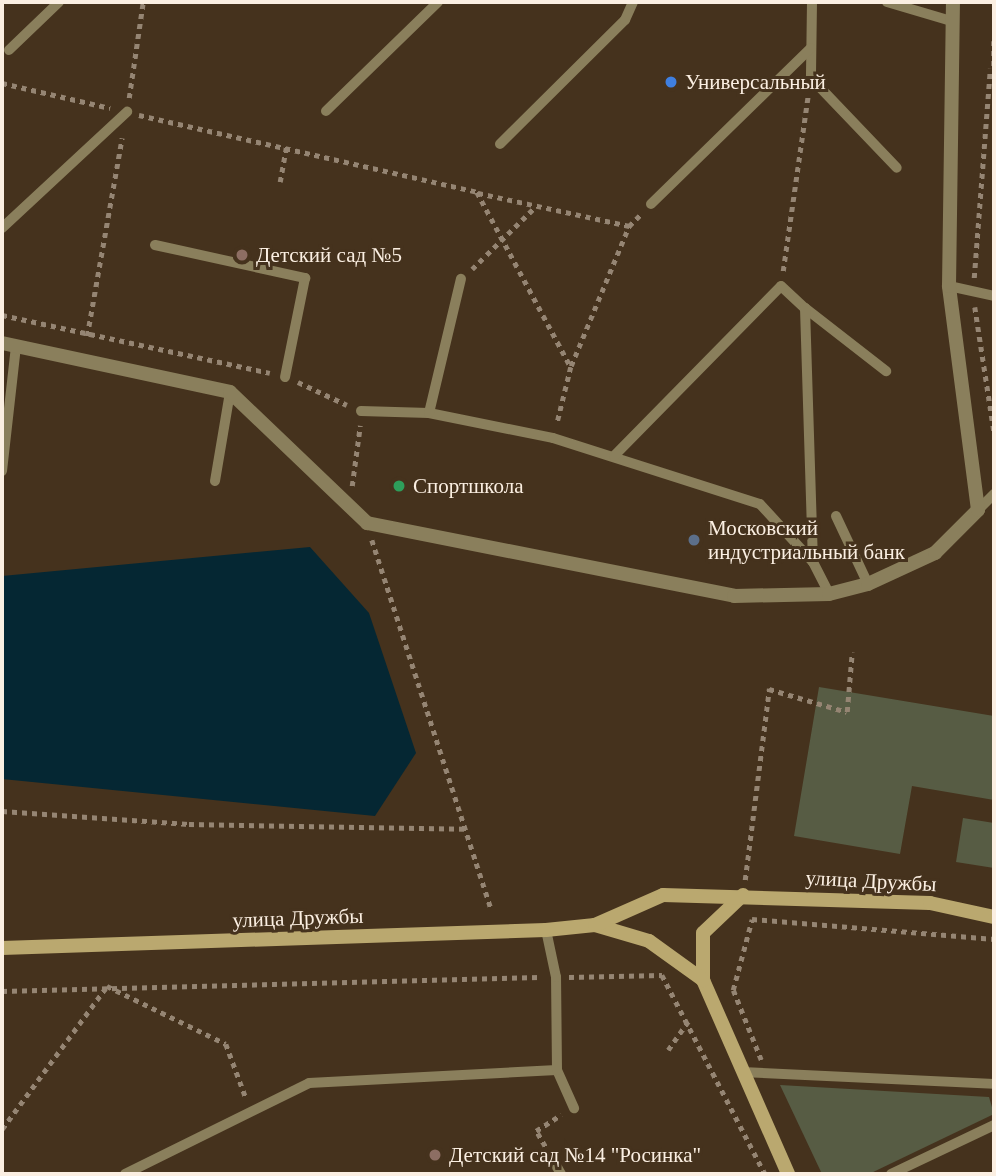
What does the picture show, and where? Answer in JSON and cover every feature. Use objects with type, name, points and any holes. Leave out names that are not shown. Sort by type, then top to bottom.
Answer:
[{"type":"street","points":[[9,344],[230,391],[367,523],[734,596],[829,594],[868,584],[934,553],[978,510],[948,286],[953,2]]},
{"type":"street","name":"улица Дружбы","points":[[2,948],[546,930],[595,925],[663,895],[743,895],[930,904],[994,917]]},
{"type":"street","points":[[743,895],[703,933],[703,979],[788,1174]]},
{"type":"street","name":"улица Дружбы","points":[[595,925],[649,941],[703,979]]},
{"type":"lane","points":[[9,50],[59,2]]},
{"type":"lane","points":[[326,111],[438,2]]},
{"type":"lane","points":[[500,144],[625,20],[633,2]]},
{"type":"lane","points":[[812,2],[811,78],[897,167]]},
{"type":"lane","points":[[887,2],[951,21]]},
{"type":"lane","points":[[651,204],[811,48]]},
{"type":"lane","points":[[2,228],[127,112]]},
{"type":"lane","points":[[155,245],[305,278],[285,377]]},
{"type":"lane","points":[[429,413],[461,279]]},
{"type":"lane","points":[[614,456],[780,286],[886,371]]},
{"type":"lane","points":[[948,286],[994,296]]},
{"type":"lane","points":[[805,307],[813,562]]},
{"type":"lane","points":[[2,471],[9,344]]},
{"type":"lane","points":[[215,481],[230,391]]},
{"type":"lane","points":[[361,411],[429,413],[553,438],[760,504],[813,562],[829,594]]},
{"type":"lane","points":[[978,510],[994,494]]},
{"type":"lane","points":[[836,516],[868,584]]},
{"type":"lane","points":[[546,930],[556,977],[557,1070],[574,1108]]},
{"type":"lane","points":[[125,1174],[309,1083],[557,1070]]},
{"type":"lane","points":[[742,1072],[994,1084]]},
{"type":"lane","points":[[891,1174],[994,1125]]},
{"type":"path","points":[[82,360],[127,112],[143,2]]},
{"type":"path","points":[[994,41],[973,291],[994,431]]},
{"type":"path","points":[[780,286],[811,78]]},
{"type":"path","points":[[2,83],[629,226]]},
{"type":"path","points":[[281,183],[286,147]]},
{"type":"path","points":[[477,192],[571,366]]},
{"type":"path","points":[[553,438],[571,366],[629,226],[651,204]]},
{"type":"path","points":[[461,279],[536,205]]},
{"type":"path","points":[[2,315],[285,377],[361,411],[351,484],[367,523],[491,909]]},
{"type":"path","points":[[743,895],[769,689],[847,712],[852,652]]},
{"type":"path","points":[[2,811],[189,824],[465,829]]},
{"type":"path","points":[[733,990],[752,919],[994,939]]},
{"type":"path","points":[[2,990],[662,975],[765,1174]]},
{"type":"path","points":[[107,986],[226,1044],[252,1111]]},
{"type":"path","points":[[2,1129],[107,986]]},
{"type":"path","points":[[668,1050],[688,1021]]},
{"type":"path","points":[[559,1171],[536,1131],[574,1108]]},
{"type":"green space","points":[[819,687],[994,716],[994,800],[912,786],[900,854],[794,836]]},
{"type":"green space","points":[[963,818],[994,823],[994,868],[956,862]]},
{"type":"green space","points":[[780,1085],[989,1097],[994,1114],[869,1174],[822,1174]]},
{"type":"water","points":[[310,547],[369,613],[416,753],[375,816],[2,779],[2,576]]},
{"type":"place","name":"Универсальный","points":[[671,82]]},
{"type":"place","name":"Детский сад №5","points":[[242,255]]},
{"type":"place","name":"Спортшкола","points":[[399,486]]},
{"type":"place","name":"Московский индустриальный банк","points":[[694,540]]},
{"type":"place","name":"Детский сад №14 \"Росинка\"","points":[[435,1155]]}]
